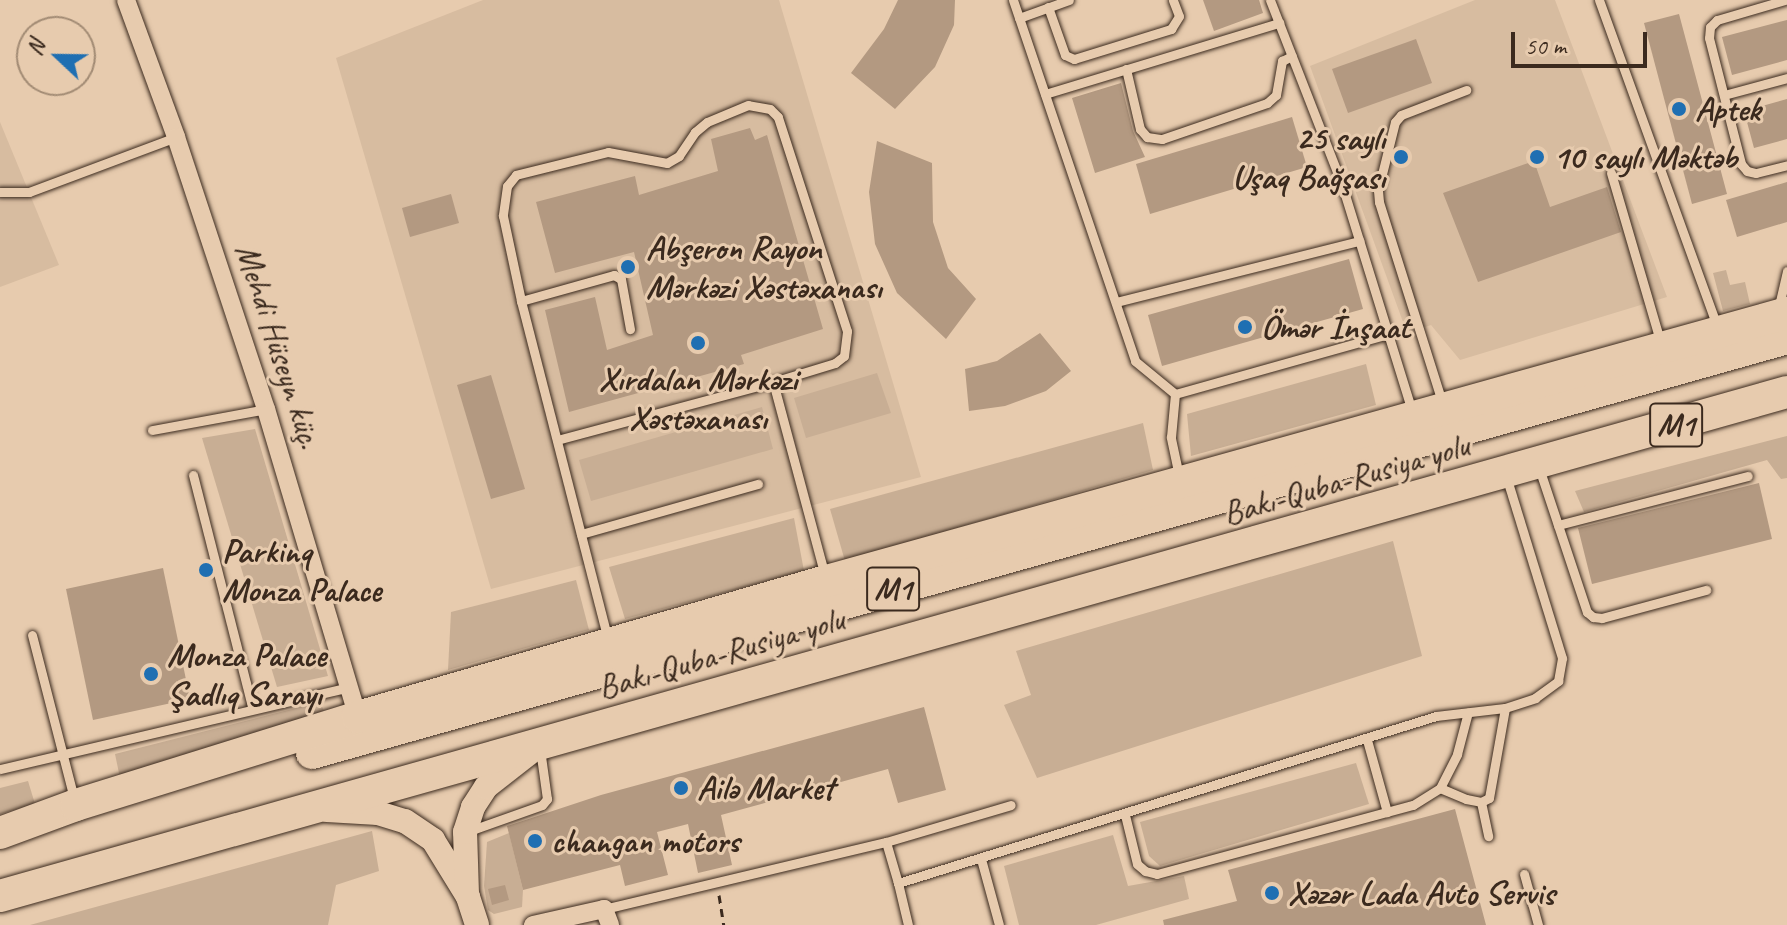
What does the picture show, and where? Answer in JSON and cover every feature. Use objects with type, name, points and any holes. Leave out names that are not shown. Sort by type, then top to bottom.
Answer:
[{"type":"highway","points":[[0,833],[354,702],[609,645],[1719,331],[1784,322]]},
{"type":"highway","name":"Bakı-Quba-Rusiya yolu","points":[[0,841],[1784,322]]},
{"type":"highway","name":"Bakı-Quba-Rusiya yolu","points":[[0,896],[1787,392]]},
{"type":"highway","points":[[1551,461],[1787,415]]},
{"type":"street","name":"Mehdi Hüseyn küç.","points":[[126,0],[176,137],[266,409],[354,702]]},
{"type":"street","points":[[468,897],[465,832],[473,807],[486,787],[540,746]]},
{"type":"street","points":[[312,810],[350,810],[405,821],[433,840],[468,897],[477,925]]},
{"type":"street","points":[[533,925],[607,917]]},
{"type":"lane","points":[[1013,0],[1135,361],[1175,394]]},
{"type":"lane","points":[[1019,18],[1069,0]]},
{"type":"lane","points":[[1048,7],[1065,55],[1074,59],[1171,29],[1179,16],[1173,0]]},
{"type":"lane","points":[[1270,0],[1359,241],[1388,334],[1429,413]]},
{"type":"lane","points":[[1599,0],[1719,331]]},
{"type":"lane","points":[[1785,0],[1717,20],[1710,27],[1709,38],[1741,164],[1747,171],[1756,173],[1787,165]]},
{"type":"lane","points":[[1045,94],[1279,23]]},
{"type":"lane","points":[[1126,69],[1140,129],[1147,137],[1162,139],[1267,103],[1276,95],[1282,61],[1292,56]]},
{"type":"lane","points":[[1724,95],[1787,78]]},
{"type":"lane","points":[[1429,413],[1378,190],[1395,122],[1401,115],[1466,90]]},
{"type":"lane","points":[[557,440],[773,382],[835,363],[844,356],[848,345],[847,331],[778,117],[770,109],[748,105],[707,122],[695,132],[679,156],[667,163],[608,152],[516,175],[507,186],[503,216],[521,301],[609,645]]},
{"type":"lane","points":[[0,192],[29,192],[176,137]]},
{"type":"lane","points":[[1611,173],[1662,347]]},
{"type":"lane","points":[[1116,302],[1359,241]]},
{"type":"lane","points":[[1784,322],[1787,271]]},
{"type":"lane","points":[[521,301],[614,275],[621,279],[630,329]]},
{"type":"lane","points":[[1175,394],[1388,334]]},
{"type":"lane","points":[[773,382],[827,581]]},
{"type":"lane","points":[[1175,394],[1171,437],[1180,482]]},
{"type":"lane","points":[[152,430],[266,409]]},
{"type":"lane","points":[[1551,461],[1558,525],[1587,612],[1593,617],[1602,618],[1706,590]]},
{"type":"lane","points":[[898,883],[1367,740],[1436,716],[1505,708],[1549,690],[1558,681],[1563,668],[1505,474]]},
{"type":"lane","points":[[193,475],[252,707]]},
{"type":"lane","points":[[1558,525],[1748,476]]},
{"type":"lane","points":[[581,534],[758,484]]},
{"type":"lane","points":[[32,635],[76,805]]},
{"type":"lane","points":[[0,769],[63,756],[252,707],[354,702]]},
{"type":"lane","points":[[1440,788],[1481,802],[1489,798],[1505,708]]},
{"type":"lane","points":[[1125,815],[1137,864],[1145,871],[1157,874],[1413,805],[1440,788],[1457,754],[1468,712]]},
{"type":"lane","points":[[1367,740],[1387,812]]},
{"type":"lane","points":[[465,832],[542,805],[547,799],[540,746]]},
{"type":"lane","points":[[1481,802],[1488,836]]},
{"type":"lane","points":[[607,917],[717,883],[886,842],[1011,805]]},
{"type":"lane","points":[[886,842],[908,925]]},
{"type":"lane","points":[[981,859],[999,925]]},
{"type":"lane","points":[[1524,874],[1538,925]]},
{"type":"path","points":[[717,883],[724,925]]},
{"type":"shaded area","name":"Abşeron Rayon Mərkəzi Xəstəxanası","points":[[483,0],[779,0],[921,477],[491,589],[336,58]]},
{"type":"shaded area","name":"10 saylı Məktəb","points":[[1475,0],[1555,0],[1667,297],[1460,360],[1431,325],[1407,333],[1310,66]]},
{"type":"shaded area","points":[[0,122],[59,265],[0,287]]},
{"type":"shaded area","points":[[1726,270],[1730,285],[1745,282],[1750,304],[1723,311],[1713,273]]},
{"type":"shaded area","points":[[1366,364],[1376,405],[1191,456],[1187,414]]},
{"type":"shaded area","points":[[877,373],[891,413],[806,438],[794,398]]},
{"type":"shaded area","points":[[762,407],[773,449],[591,501],[579,460]]},
{"type":"shaded area","points":[[1143,423],[1153,470],[845,561],[830,509]]},
{"type":"shaded area","points":[[255,429],[328,676],[277,687],[202,438]]},
{"type":"shaded area","points":[[1787,436],[1787,478],[1781,479],[1767,460],[1584,512],[1575,491]]},
{"type":"shaded area","points":[[794,518],[804,571],[625,619],[609,567]]},
{"type":"shaded area","points":[[1393,541],[1422,656],[1037,778],[1004,705],[1031,695],[1016,651]]},
{"type":"shaded area","points":[[576,580],[589,630],[448,670],[451,612]]},
{"type":"shaded area","points":[[320,702],[326,716],[120,778],[115,754]]},
{"type":"shaded area","points":[[1356,763],[1369,804],[1160,866],[1149,856],[1140,822]]},
{"type":"shaded area","points":[[28,781],[35,804],[0,814],[0,788]]},
{"type":"shaded area","points":[[372,831],[379,871],[336,885],[328,925],[30,925]]},
{"type":"shaded area","points":[[509,833],[523,890],[522,907],[494,914],[488,910],[484,886],[487,842]]},
{"type":"shaded area","points":[[1113,835],[1128,886],[1184,876],[1189,899],[1096,925],[1019,925],[1004,866]]},
{"type":"building","points":[[898,0],[955,0],[954,25],[935,67],[895,109],[851,73],[884,29]]},
{"type":"building","points":[[1203,0],[1259,0],[1263,13],[1214,31]]},
{"type":"building","points":[[1679,14],[1727,194],[1692,204],[1644,23]]},
{"type":"building","points":[[1787,20],[1787,60],[1732,75],[1722,37]]},
{"type":"building","points":[[1416,39],[1432,83],[1348,113],[1332,69]]},
{"type":"building","points":[[1121,83],[1133,131],[1145,157],[1095,173],[1072,98]]},
{"type":"building","points":[[1787,99],[1787,139],[1754,148],[1744,111]]},
{"type":"building","points":[[1292,117],[1307,167],[1150,214],[1136,164]]},
{"type":"building","points":[[750,128],[755,140],[767,135],[823,329],[741,355],[744,364],[569,412],[545,310],[595,297],[607,350],[653,335],[634,252],[555,273],[536,202],[635,176],[639,195],[718,171],[711,139]]},
{"type":"building","points":[[877,141],[932,163],[933,222],[948,268],[976,299],[946,339],[897,293],[875,244],[869,192]]},
{"type":"building","points":[[1534,161],[1550,207],[1607,187],[1621,232],[1478,282],[1443,193]]},
{"type":"building","points":[[1787,182],[1787,222],[1737,237],[1726,200]]},
{"type":"building","points":[[451,194],[459,223],[410,237],[402,208]]},
{"type":"building","points":[[1349,259],[1363,309],[1162,366],[1148,315]]},
{"type":"building","points":[[1040,333],[1071,371],[1046,391],[1005,406],[969,411],[965,369],[997,361]]},
{"type":"building","points":[[491,375],[525,489],[491,499],[457,385]]},
{"type":"building","points":[[1759,483],[1772,539],[1592,584],[1578,528]]},
{"type":"building","points":[[163,568],[190,699],[93,720],[66,589]]},
{"type":"building","points":[[924,707],[946,790],[898,803],[888,769],[721,815],[732,865],[698,873],[688,824],[657,832],[668,875],[625,886],[620,865],[523,890],[507,826],[601,795]]},
{"type":"building","points":[[1455,809],[1486,925],[1164,925],[1163,920],[1237,901],[1228,870]]},
{"type":"building","points":[[505,885],[509,900],[492,905],[488,889]]},
{"type":"place","name":"Aptek","points":[[1679,109]]},
{"type":"place","name":"25 saylı Uşaq Bağşası","points":[[1401,157]]},
{"type":"place","name":"10 saylı Məktəb","points":[[1537,157]]},
{"type":"place","name":"Abşeron Rayon Mərkəzi Xəstəxanası","points":[[628,267]]},
{"type":"place","name":"Ömər İnşaat","points":[[1245,327]]},
{"type":"place","name":"Xırdalan Mərkəzi Xəstəxanası","points":[[698,343]]},
{"type":"place","name":"Parkinq Monza Palace","points":[[206,570]]},
{"type":"place","name":"Monza Palace Şadlıq Sarayı","points":[[151,674]]},
{"type":"place","name":"Ailə Market","points":[[681,788]]},
{"type":"place","name":"changan motors","points":[[535,841]]},
{"type":"place","name":"Xəzər Lada Avto Servis","points":[[1272,893]]}]
